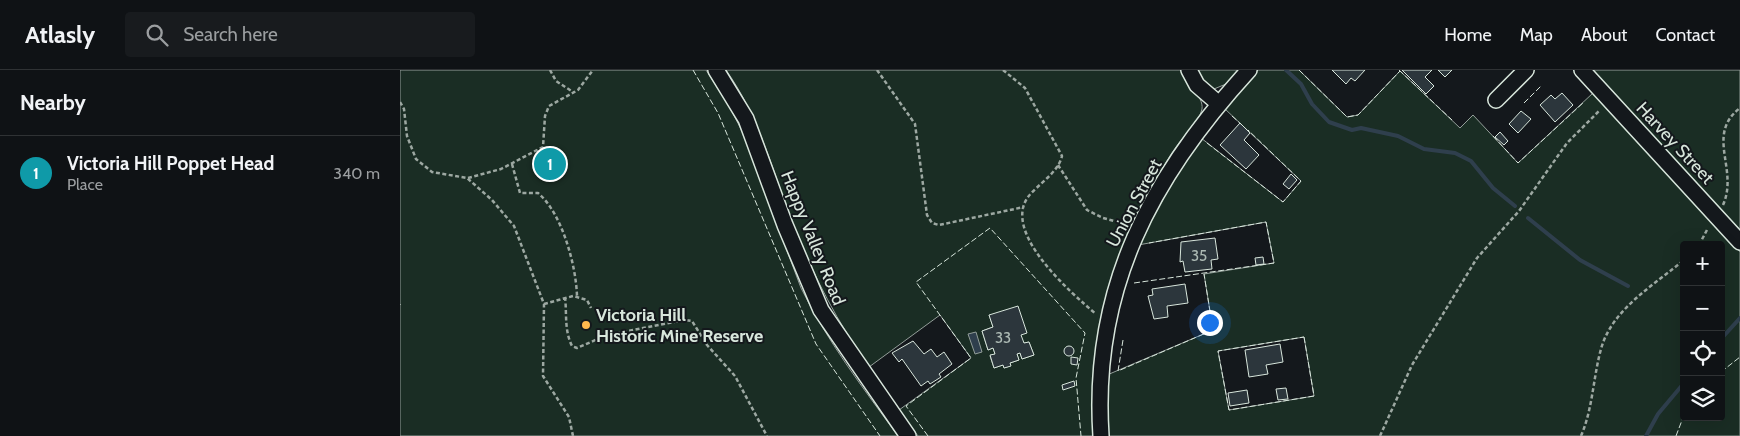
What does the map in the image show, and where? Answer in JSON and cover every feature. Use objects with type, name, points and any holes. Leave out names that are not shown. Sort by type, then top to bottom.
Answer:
[{"type":"street","name":"Happy Valley Road","points":[[716,70],[746,120],[788,233],[821,310],[908,436]]},
{"type":"street","points":[[1189,70],[1197,85],[1219,104]]},
{"type":"street","name":"Union Street","points":[[1101,436],[1100,372],[1106,324],[1123,266],[1139,228],[1179,158],[1219,104],[1249,70]]},
{"type":"street","points":[[1496,100],[1526,70]]},
{"type":"street","name":"Harvey Street","points":[[1582,70],[1740,242]]},
{"type":"path","points":[[550,70],[556,81],[574,92]]},
{"type":"path","points":[[400,102],[404,109],[410,146],[416,159],[432,172],[468,178],[501,169],[543,147],[545,116],[549,106],[574,92],[593,70]]},
{"type":"path","points":[[877,70],[915,124],[927,215],[932,223],[939,225],[1024,207]]},
{"type":"path","points":[[1003,70],[1025,88],[1062,156],[1058,165],[1032,192],[1024,207],[1023,229],[1036,251],[1064,286],[1106,324]]},
{"type":"path","points":[[1380,436],[1414,361],[1454,300],[1477,258],[1514,217],[1567,143],[1610,100]]},
{"type":"path","points":[[1702,241],[1726,198],[1729,184],[1723,143],[1724,130],[1728,118],[1740,108]]},
{"type":"path","points":[[512,164],[520,193],[538,193],[544,199],[560,225],[576,273],[577,296]]},
{"type":"path","points":[[1058,165],[1084,206],[1092,214],[1139,228]]},
{"type":"path","points":[[468,178],[492,200],[514,226],[544,304],[542,372],[569,417],[573,436]]},
{"type":"path","points":[[1581,436],[1592,401],[1600,355],[1609,329],[1626,308],[1680,263]]},
{"type":"path","points":[[544,304],[566,297],[577,296],[586,300],[591,308]]},
{"type":"path","points":[[566,297],[567,310],[565,316],[570,340],[572,346],[577,348],[615,333],[685,320],[692,321],[706,345],[735,376],[767,436]]},
{"type":"green space","points":[[400,70],[706,70],[728,104],[743,133],[801,288],[811,308],[846,364],[898,436],[400,436]]},
{"type":"green space","points":[[726,70],[1181,70],[1200,99],[1202,109],[1195,124],[1170,155],[1155,182],[1139,212],[1113,273],[1104,304],[1094,368],[1094,436],[918,436],[899,410],[971,358],[940,315],[869,367],[837,317],[810,264],[794,227],[765,146],[738,88]],"holes":[[[989,315],[1024,343],[1029,342],[1034,355],[1022,359],[1020,353],[1017,354],[1019,360],[1010,363],[1010,366],[1004,368],[1003,365],[994,368],[990,356],[995,354],[993,348],[988,350],[982,331],[993,327]]]},
{"type":"green space","points":[[1196,70],[1239,70],[1226,84],[1214,89],[1206,85]]},
{"type":"green space","points":[[1258,70],[1299,70],[1347,117],[1358,115],[1400,71],[1460,128],[1473,115],[1518,163],[1593,93],[1740,252],[1740,436],[1108,436],[1107,375],[1213,330],[1204,274],[1274,263],[1266,222],[1138,245],[1176,174],[1201,138],[1283,202],[1301,181],[1224,108]],"holes":[[[1304,337],[1314,396],[1229,410],[1218,351]]]},
{"type":"green space","points":[[1592,70],[1740,70],[1740,230]]},
{"type":"water","points":[[976,332],[982,352],[975,354],[968,334]]},
{"type":"building","points":[[1332,70],[1365,70],[1355,81],[1351,78],[1346,84]]},
{"type":"building","points":[[1402,70],[1432,70],[1425,77],[1434,86],[1426,94]]},
{"type":"building","points":[[1438,70],[1452,70],[1445,77]]},
{"type":"building","points":[[1562,93],[1573,105],[1555,122],[1540,105],[1551,95],[1555,99]]},
{"type":"building","points":[[1521,111],[1531,119],[1518,133],[1509,124]]},
{"type":"building","points":[[1240,123],[1250,133],[1244,140],[1259,155],[1246,169],[1220,145]]},
{"type":"building","points":[[1500,132],[1508,141],[1504,145],[1495,137]]},
{"type":"building","points":[[1291,174],[1297,180],[1289,189],[1283,184]]},
{"type":"building","points":[[1215,238],[1218,259],[1211,260],[1212,269],[1185,272],[1183,261],[1180,262],[1181,242]]},
{"type":"building","points":[[1263,257],[1264,264],[1256,265],[1255,258]]},
{"type":"building","points":[[1185,284],[1188,303],[1167,306],[1168,317],[1154,319],[1148,296],[1153,295],[1152,289]]},
{"type":"building","points":[[1018,306],[1027,333],[1021,335],[1024,343],[1029,342],[1034,355],[1022,359],[1020,353],[1017,354],[1019,360],[1010,363],[1011,366],[1004,368],[1003,365],[994,368],[990,355],[995,354],[993,348],[988,350],[982,331],[993,327],[989,315]]},
{"type":"building","points":[[913,341],[924,354],[931,349],[937,357],[944,352],[952,364],[939,374],[941,377],[930,384],[928,381],[921,386],[902,359],[899,362],[892,353]]},
{"type":"building","points":[[1280,344],[1283,362],[1266,365],[1268,374],[1249,377],[1245,350]]},
{"type":"building","points":[[1069,346],[1074,351],[1069,356],[1064,351]]},
{"type":"building","points":[[1071,357],[1078,358],[1077,365],[1071,364]]},
{"type":"building","points":[[1074,381],[1075,386],[1063,390],[1062,385]]},
{"type":"building","points":[[1286,388],[1288,399],[1278,400],[1276,389]]},
{"type":"building","points":[[1247,390],[1249,403],[1230,406],[1228,393]]},
{"type":"waterway","points":[[1286,70],[1301,84],[1312,104],[1329,122],[1352,130],[1361,128],[1398,136],[1424,149],[1455,153],[1471,161],[1493,188],[1515,206]]},
{"type":"waterway","points":[[1528,218],[1580,260],[1628,286]]},
{"type":"waterway","points":[[1725,335],[1740,318]]},
{"type":"waterway","points":[[1646,436],[1658,414],[1680,388]]},
{"type":"fence","points":[[693,70],[718,113],[816,344],[880,436]]},
{"type":"fence","points":[[1299,70],[1347,117],[1358,115],[1400,71]]},
{"type":"fence","points":[[1399,70],[1452,120]]},
{"type":"fence","points":[[1524,103],[1541,86]]},
{"type":"fence","points":[[1493,136],[1518,163],[1584,102]]},
{"type":"fence","points":[[1232,116],[1242,125]]},
{"type":"fence","points":[[1207,143],[1283,202],[1301,181],[1248,130]]},
{"type":"fence","points":[[1134,283],[1274,263],[1266,222],[1149,243]]},
{"type":"fence","points":[[928,436],[906,406],[971,358],[916,282],[990,228],[1085,333],[1076,378],[1081,436]]},
{"type":"fence","points":[[1123,340],[1118,371],[1213,330],[1204,274]]},
{"type":"fence","points":[[1304,337],[1314,396],[1229,410],[1218,351],[1304,337]]},
{"type":"fence","points":[[1725,369],[1740,357]]},
{"type":"fence","points":[[1676,436],[1682,421]]},
{"type":"place","name":"Victoria Hill Poppet Head","points":[[550,164]]},
{"type":"place","name":"Victoria Hill Historic Mine Reserve","points":[[586,325]]}]
